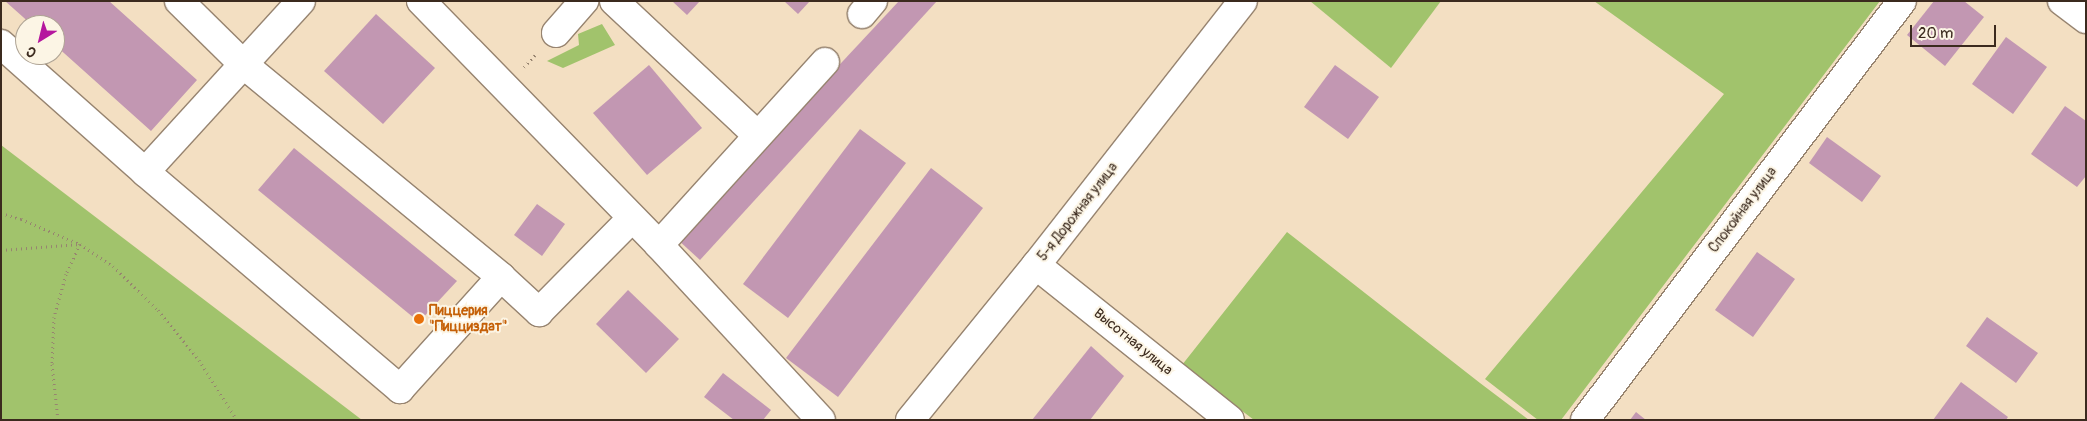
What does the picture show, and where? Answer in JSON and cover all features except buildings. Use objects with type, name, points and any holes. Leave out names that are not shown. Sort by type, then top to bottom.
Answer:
[{"type":"street","points":[[179,1],[243,64],[500,277],[539,312],[632,218]]},
{"type":"street","points":[[145,172],[301,1]]},
{"type":"street","points":[[421,1],[659,245],[822,420]]},
{"type":"street","points":[[556,33],[584,1]]},
{"type":"street","points":[[614,1],[757,135]]},
{"type":"street","name":"5-я Дорожная улица","points":[[910,420],[1036,265],[1243,1]]},
{"type":"street","name":"Спокойная улица","points":[[1585,420],[1902,1]]},
{"type":"street","points":[[2062,1],[2086,20]]},
{"type":"street","points":[[1,44],[145,172],[400,389],[500,277]]},
{"type":"street","points":[[659,245],[825,62]]},
{"type":"street","name":"Высотная улица","points":[[1036,265],[1230,420]]},
{"type":"path","points":[[505,87],[556,33]]},
{"type":"path","points":[[1,213],[22,219],[80,244],[113,266],[158,310],[199,360],[237,420]]},
{"type":"path","points":[[1,250],[80,244]]},
{"type":"path","points":[[58,420],[52,364],[54,317],[66,274],[80,244]]},
{"type":"green space","points":[[1310,1],[1441,1],[1391,68]]},
{"type":"green space","points":[[1594,1],[1880,1],[1561,420],[1538,420],[1485,379],[1724,94]]},
{"type":"green space","points":[[602,24],[615,45],[563,68],[547,61],[579,45],[578,34]]},
{"type":"green space","points":[[1,145],[362,420],[1,420]]},
{"type":"green space","points":[[1287,232],[1529,420],[1254,420],[1182,365]]},
{"type":"place","name":"Пиццерия \"Пицциздат\"","points":[[419,319]]}]
